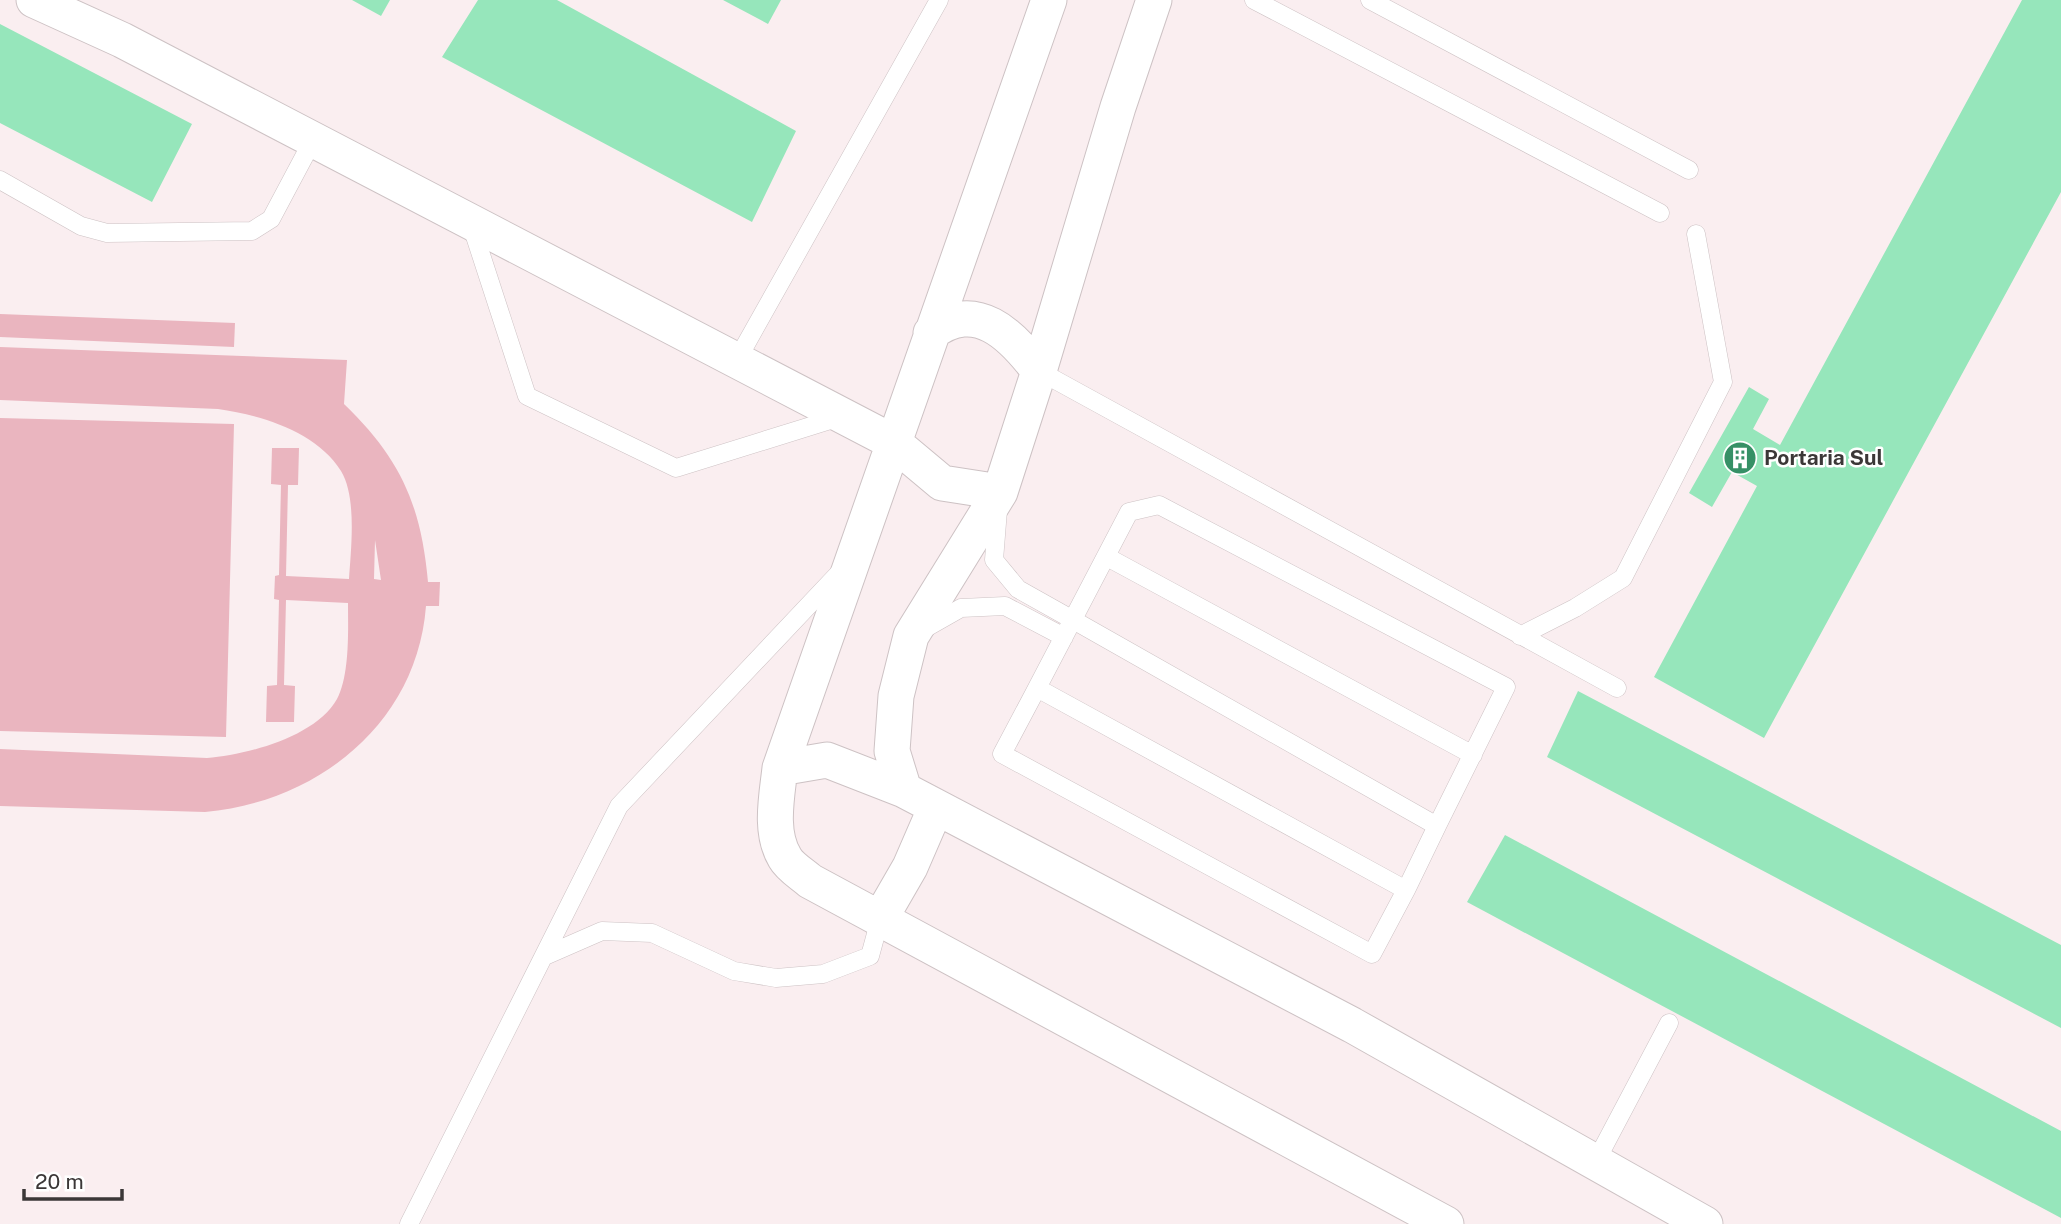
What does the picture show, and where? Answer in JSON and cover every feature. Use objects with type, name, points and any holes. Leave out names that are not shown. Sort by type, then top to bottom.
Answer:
[{"type":"street","points":[[34,0],[122,40],[894,442],[942,483],[1000,492]]},
{"type":"street","points":[[1049,0],[780,768],[776,830],[786,860],[810,881],[1446,1224]]},
{"type":"street","points":[[904,790],[892,751],[896,696],[911,636],[1000,492],[1040,371],[1118,107],[1154,0]]},
{"type":"street","points":[[931,333],[962,318],[982,321],[997,328],[1023,349],[1040,371]]},
{"type":"street","points":[[780,768],[827,760],[904,790],[1352,1025],[1705,1224]]},
{"type":"street","points":[[880,919],[910,867],[936,807]]},
{"type":"lane","points":[[737,360],[939,0]]},
{"type":"lane","points":[[1254,0],[1661,213]]},
{"type":"lane","points":[[1370,0],[1689,170]]},
{"type":"lane","points":[[0,180],[81,226],[107,233],[252,231],[271,219],[313,140]]},
{"type":"lane","points":[[470,221],[527,396],[676,468],[845,416]]},
{"type":"lane","points":[[1520,636],[1575,608],[1623,578],[1723,382],[1696,234]]},
{"type":"lane","points":[[1040,371],[1617,688]]},
{"type":"lane","points":[[1000,492],[994,560],[1017,589],[1437,826]]},
{"type":"lane","points":[[1159,505],[1506,687],[1372,954],[1002,754],[1075,621],[1129,512],[1159,505]]},
{"type":"lane","points":[[409,1224],[547,955],[619,806],[854,556]]},
{"type":"lane","points":[[1107,557],[1473,755]]},
{"type":"lane","points":[[911,636],[961,608],[1005,607],[1064,637]]},
{"type":"lane","points":[[1037,688],[1406,890]]},
{"type":"lane","points":[[547,955],[602,931],[652,933],[734,971],[776,978],[823,974],[870,956],[880,919]]},
{"type":"lane","points":[[1595,1163],[1669,1023]]},
{"type":"shaded area","points":[[0,314],[235,323],[234,347],[0,337]]},
{"type":"shaded area","points":[[0,347],[347,360],[344,404],[380,444],[393,463],[413,506],[420,529],[428,582],[440,582],[439,606],[426,606],[419,648],[403,687],[382,720],[354,750],[322,774],[286,792],[246,805],[205,812],[0,806],[0,749],[207,758],[241,753],[279,742],[313,724],[327,712],[341,689],[347,652],[348,603],[286,600],[284,685],[295,686],[294,722],[266,722],[267,686],[277,685],[279,600],[274,599],[275,576],[279,575],[281,485],[271,484],[272,448],[299,448],[298,485],[288,485],[286,576],[349,579],[352,524],[346,482],[331,457],[303,436],[269,421],[218,409],[0,400]],"holes":[[[375,540],[381,580],[374,579]]]},
{"type":"shaded area","points":[[0,418],[234,424],[226,737],[0,731]]},
{"type":"building","points":[[352,0],[390,0],[381,16]]},
{"type":"building","points":[[478,0],[557,0],[796,131],[752,222],[442,57]]},
{"type":"building","points":[[723,0],[781,0],[768,24]]},
{"type":"building","points":[[2022,0],[2061,0],[2061,192],[1764,738],[1654,677],[1757,486],[1732,472],[1712,507],[1689,493],[1749,387],[1769,399],[1753,429],[1780,445]]},
{"type":"building","points":[[0,24],[192,124],[152,202],[0,123]]},
{"type":"building","points":[[1578,691],[2061,945],[2061,1028],[1547,757]]},
{"type":"building","points":[[1505,835],[2061,1131],[2061,1218],[1467,902]]},
{"type":"place","name":"Portaria Sul","points":[[1740,458]]}]
